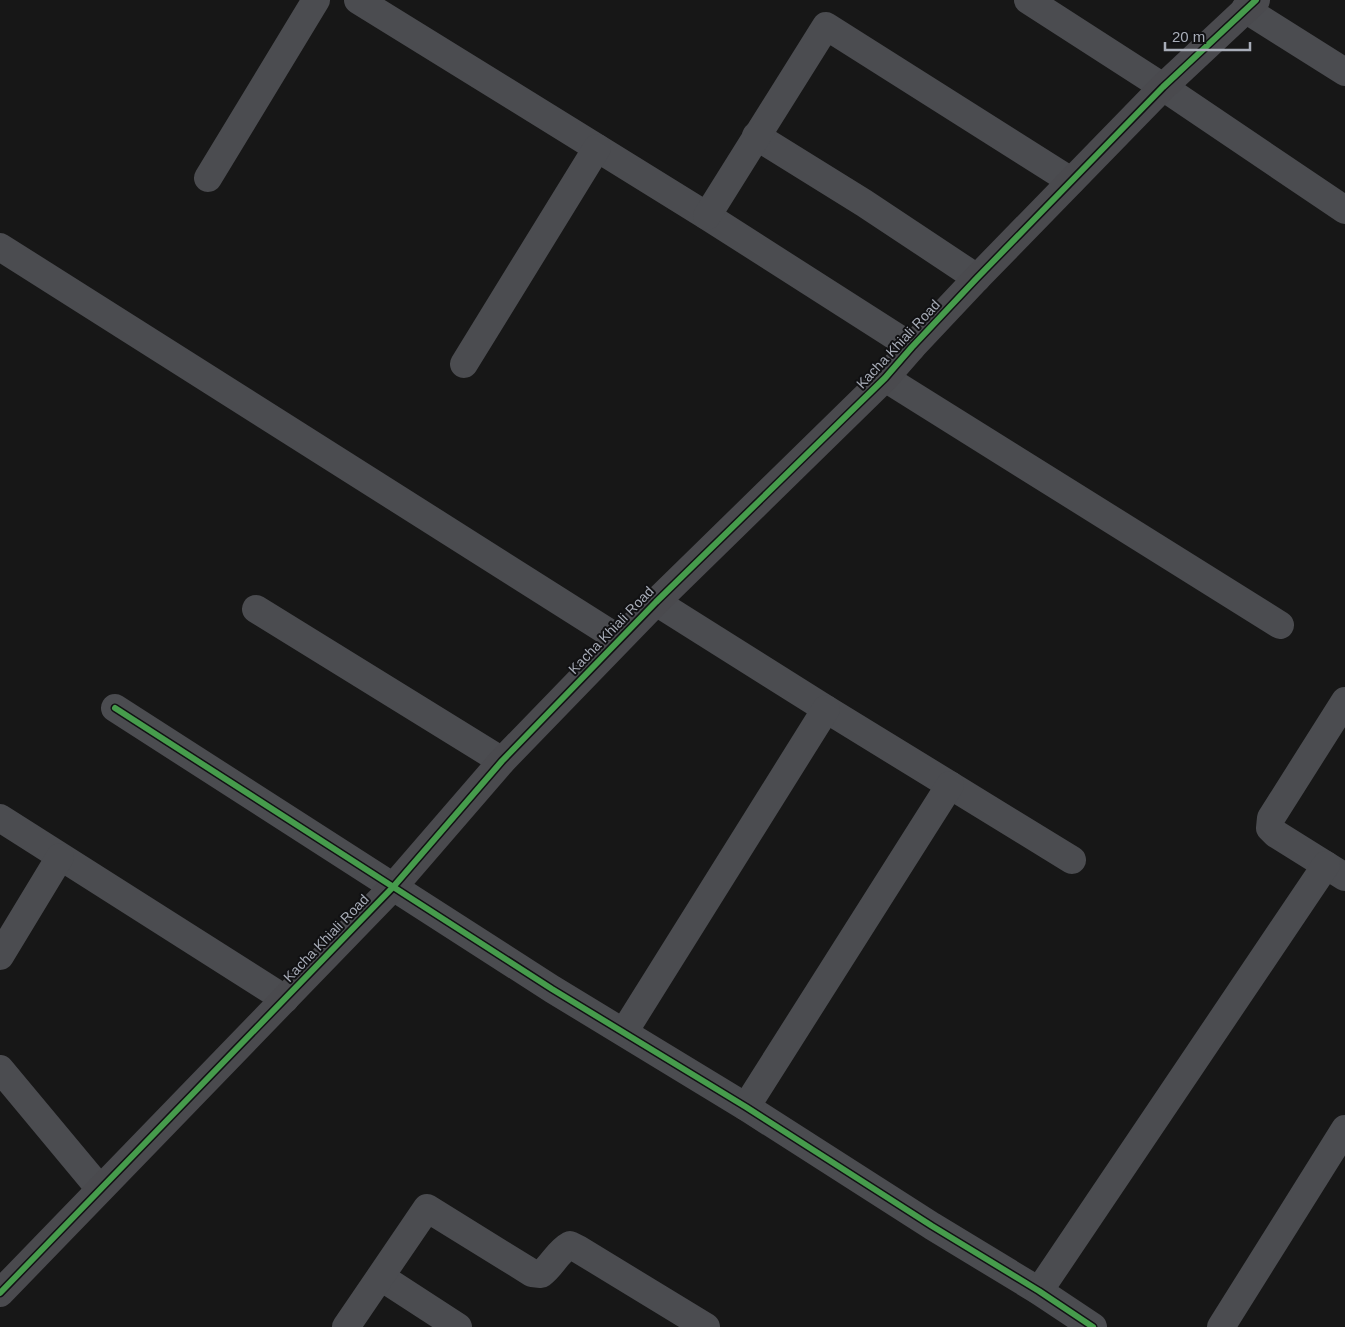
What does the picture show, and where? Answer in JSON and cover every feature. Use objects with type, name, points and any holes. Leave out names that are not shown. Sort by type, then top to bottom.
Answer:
[{"type":"street","points":[[208,178],[316,0]]},
{"type":"street","points":[[358,0],[707,216],[912,347]]},
{"type":"street","points":[[1028,0],[1345,210]]},
{"type":"street","points":[[1250,4],[1345,72]]},
{"type":"street","name":"Kacha Khiali Road","points":[[0,1293],[394,886],[502,761],[619,639],[885,378],[977,278],[1163,88],[1250,4]]},
{"type":"street","points":[[707,216],[826,26],[1071,182]]},
{"type":"street","points":[[756,136],[864,203],[977,278]]},
{"type":"street","points":[[464,364],[597,148]]},
{"type":"street","points":[[0,247],[619,639]]},
{"type":"street","points":[[885,378],[1280,625]]},
{"type":"street","points":[[656,602],[1072,860]]},
{"type":"street","points":[[256,609],[502,761]]},
{"type":"street","points":[[1039,1291],[1336,871],[1276,834],[1270,828],[1271,818],[1345,701]]},
{"type":"street","points":[[115,708],[552,989],[746,1107],[1093,1327]]},
{"type":"street","points":[[624,1032],[826,709]]},
{"type":"street","points":[[746,1107],[950,785]]},
{"type":"street","points":[[0,818],[285,998]]},
{"type":"street","points":[[0,956],[60,857]]},
{"type":"street","points":[[0,1069],[100,1189]]},
{"type":"street","points":[[1221,1327],[1345,1129]]},
{"type":"street","points":[[346,1327],[427,1208],[532,1273],[541,1274],[548,1269],[560,1250],[570,1245],[706,1327]]},
{"type":"street","points":[[380,1277],[458,1327]]},
{"type":"cycle path","points":[[0,1293],[394,886],[502,761],[656,602],[885,378],[977,278],[1163,87],[1256,0]]},
{"type":"cycle path","points":[[115,708],[552,989],[746,1107],[1093,1327]]}]
